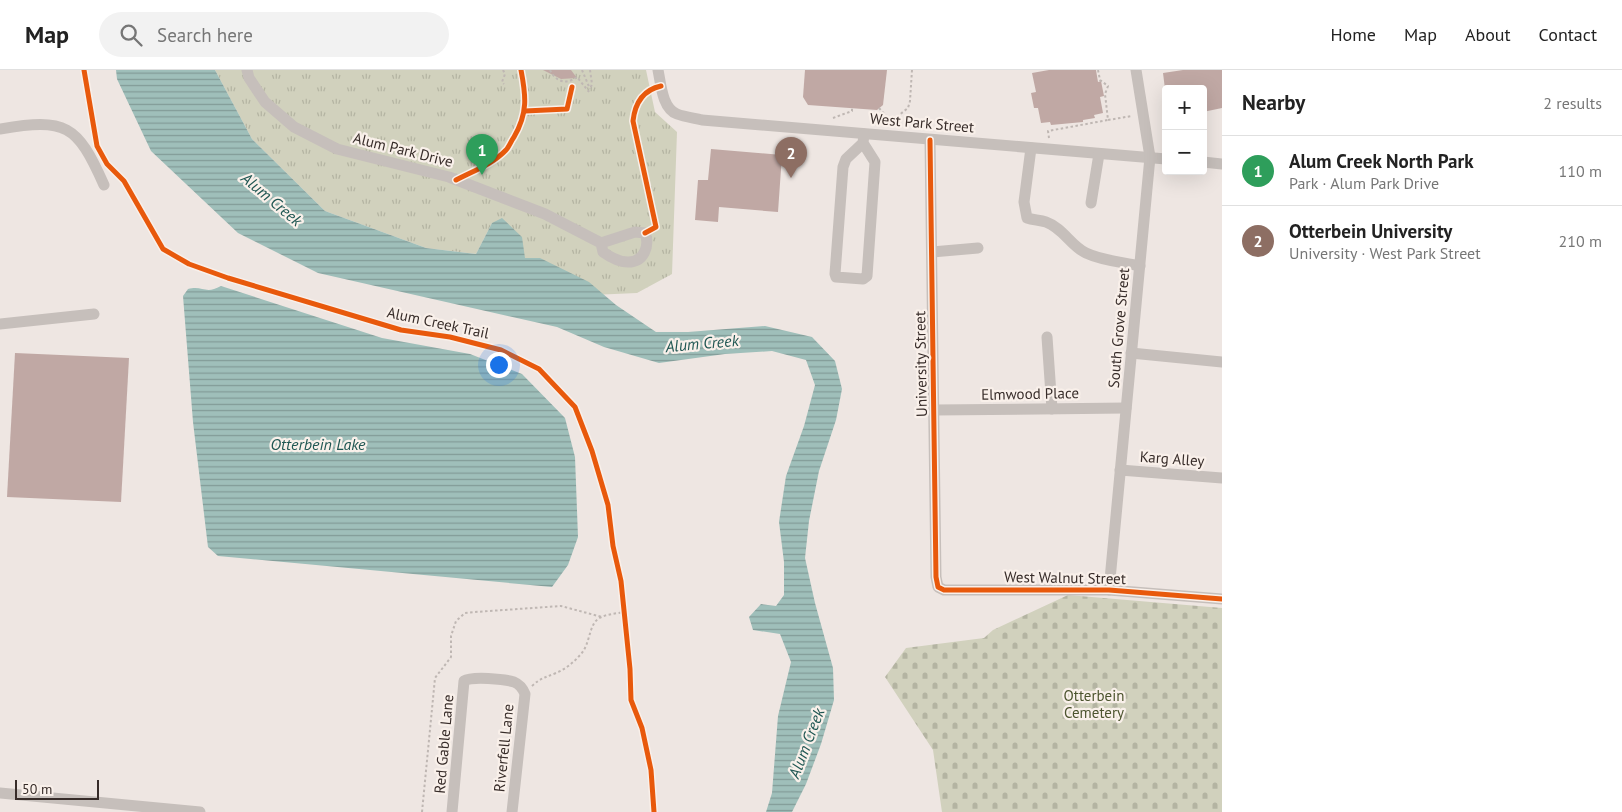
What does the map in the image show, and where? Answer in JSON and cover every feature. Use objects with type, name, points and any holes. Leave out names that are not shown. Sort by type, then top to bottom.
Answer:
[{"type":"street","name":"Alum Park Drive","points":[[247,70],[265,102],[294,127],[337,149],[450,177],[545,214],[601,243]]},
{"type":"street","name":"West Park Street","points":[[658,70],[668,107],[676,114],[702,120],[863,138],[930,140],[1162,158]]},
{"type":"street","name":"South Grove Street","points":[[1109,590],[1150,157],[1136,70]]},
{"type":"street","points":[[0,128],[32,124],[49,124],[64,128],[80,139],[89,152],[104,185]]},
{"type":"street","points":[[863,138],[876,162],[867,276],[864,279],[836,277],[843,167],[846,159],[863,138]]},
{"type":"street","name":"University Street","points":[[930,140],[936,577],[938,587]]},
{"type":"street","points":[[1031,148],[1024,202],[1027,218],[1047,222],[1086,253],[1103,259],[1140,266]]},
{"type":"street","points":[[1091,203],[1099,154]]},
{"type":"street","points":[[1207,162],[1222,164]]},
{"type":"street","points":[[932,252],[978,248]]},
{"type":"street","points":[[0,324],[94,314]]},
{"type":"street","points":[[1047,338],[1052,409]]},
{"type":"street","points":[[1131,353],[1222,362]]},
{"type":"street","name":"Elmwood Place","points":[[934,410],[1126,408]]},
{"type":"street","name":"Karg Alley","points":[[1120,470],[1222,478]]},
{"type":"street","name":"West Walnut Street","points":[[938,587],[944,590],[1109,590],[1222,599]]},
{"type":"street","name":"Red Gable Lane","points":[[452,812],[464,681],[473,677],[495,680]]},
{"type":"street","name":"Riverfell Lane","points":[[495,680],[514,682],[520,686],[524,694],[512,812]]},
{"type":"street","points":[[0,793],[200,812]]},
{"type":"path","points":[[503,70],[502,82],[504,84]]},
{"type":"path","points":[[550,70],[555,78],[564,82],[572,81],[577,77],[589,92]]},
{"type":"path","points":[[586,70],[582,71],[589,92]]},
{"type":"path","points":[[589,92],[592,84],[590,70]]},
{"type":"path","points":[[880,108],[886,116],[887,123],[908,108],[912,70]]},
{"type":"path","points":[[1098,70],[1100,80],[1108,86],[1105,94],[1108,120]]},
{"type":"path","points":[[833,118],[849,113],[852,111],[852,108]]},
{"type":"path","points":[[1049,138],[1048,131],[1135,115]]},
{"type":"path","points":[[623,604],[625,622]]},
{"type":"path","points":[[524,694],[541,678],[556,673],[571,664],[583,652],[595,622],[602,617],[624,612]]},
{"type":"green space","points":[[215,70],[646,70],[655,112],[677,132],[672,274],[637,293],[547,297],[492,223],[476,254],[426,248],[325,211],[252,139]]},
{"type":"green space","name":"Otterbein Cemetery","points":[[1068,595],[1222,608],[1222,812],[942,812],[933,750],[885,677],[906,648],[984,638],[993,630]]},
{"type":"water","name":"Alum Creek","points":[[116,70],[215,70],[252,139],[325,211],[426,248],[476,254],[492,223],[502,218],[522,237],[525,258],[540,258],[589,282],[616,305],[656,332],[688,332],[765,326],[812,337],[835,361],[842,389],[836,420],[819,471],[809,521],[805,558],[833,668],[834,700],[821,744],[806,784],[792,812],[766,812],[772,793],[778,716],[791,662],[780,634],[753,630],[749,617],[761,604],[776,606],[784,595],[784,562],[779,522],[786,476],[804,426],[815,385],[806,360],[772,351],[725,354],[659,363],[604,347],[557,327],[318,273],[238,233],[151,151],[117,79]]},
{"type":"water","name":"Otterbein Lake","points":[[221,286],[382,338],[470,354],[522,374],[565,418],[575,457],[578,537],[568,565],[552,587],[218,556],[208,547],[193,422],[183,296],[188,289],[211,290]]},
{"type":"building","points":[[543,70],[571,70],[577,78],[561,79]]},
{"type":"building","points":[[805,70],[887,70],[883,105],[877,110],[808,105],[803,97]]},
{"type":"building","points":[[1049,70],[1096,70],[1098,82],[1101,81],[1104,96],[1100,97],[1103,113],[1094,115],[1095,118],[1083,120],[1083,122],[1051,125],[1050,122],[1041,123],[1038,108],[1034,108],[1031,93],[1036,92],[1032,73]]},
{"type":"building","points":[[1183,70],[1222,70],[1222,108],[1207,111],[1207,85],[1164,85],[1163,73]]},
{"type":"building","points":[[711,149],[782,155],[778,212],[719,207],[718,222],[695,220],[698,180],[708,180]]},
{"type":"building","points":[[15,353],[129,358],[121,502],[7,497]]},
{"type":"cycle path","name":"Alum Creek Trail","points":[[84,70],[97,146],[107,164],[124,181],[163,249],[189,264],[228,278],[401,330],[450,337],[501,350],[539,369],[575,407],[592,451],[608,505],[613,546],[621,581],[630,669],[631,700],[642,728],[651,770],[654,812]]},
{"type":"cycle path","points":[[456,180],[489,163],[501,155],[508,147],[519,128],[524,112],[525,96],[521,70]]},
{"type":"cycle path","points":[[645,233],[656,227],[633,121],[641,98],[649,91],[661,86]]},
{"type":"cycle path","points":[[525,111],[567,109],[572,87]]},
{"type":"cycle path","points":[[930,140],[936,577],[938,587],[944,590],[1109,590],[1222,599]]},
{"type":"place","name":"Alum Creek North Park","points":[[482,175]]},
{"type":"place","name":"Otterbein University","points":[[791,178]]}]
